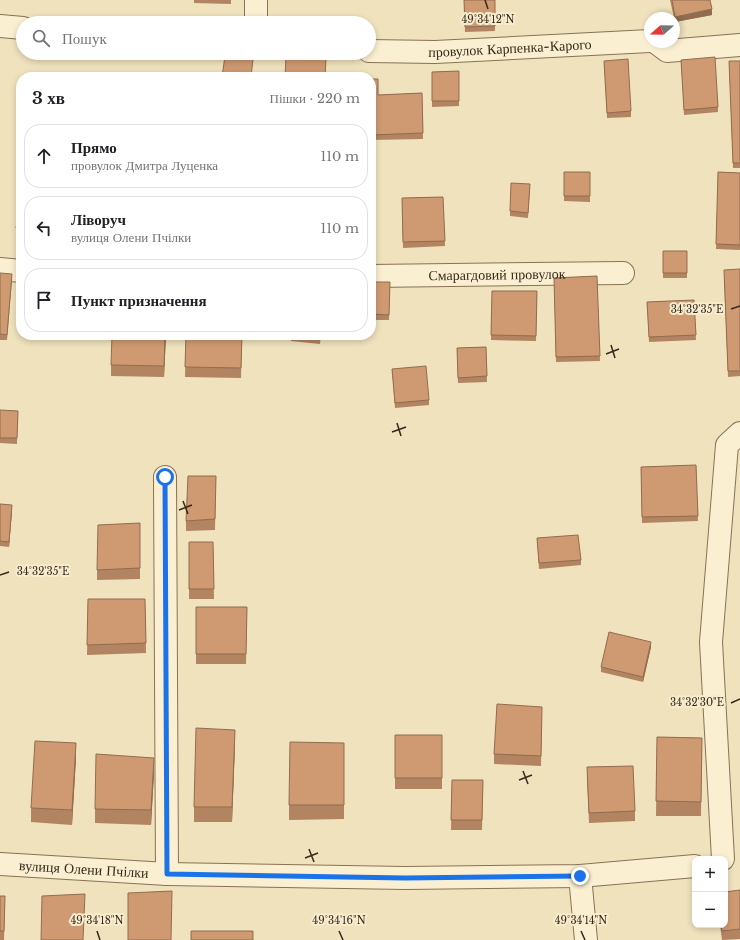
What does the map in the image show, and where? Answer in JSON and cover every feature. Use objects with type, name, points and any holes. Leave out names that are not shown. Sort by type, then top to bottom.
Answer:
[{"type":"street","points":[[256,0],[256,16]]},
{"type":"street","points":[[0,26],[16,27]]},
{"type":"street","name":"провулок Карпенка-Карого","points":[[376,51],[435,52],[644,41]]},
{"type":"street","points":[[663,48],[667,51],[740,45]]},
{"type":"street","points":[[0,269],[16,271]]},
{"type":"street","name":"Смарагдовий провулок","points":[[376,276],[623,273]]},
{"type":"street","points":[[723,856],[711,642],[727,445],[740,433]]},
{"type":"street","points":[[165,477],[167,874]]},
{"type":"street","points":[[728,864],[740,863]]},
{"type":"street","name":"вулиця Олени Пчілки","points":[[0,864],[167,874],[405,878],[580,876],[692,866]]},
{"type":"street","points":[[580,876],[586,940]]},
{"type":"building","points":[[464,0],[495,0],[495,26],[465,27]]},
{"type":"building","points":[[672,0],[710,0],[712,9],[680,16],[680,12],[674,12]]},
{"type":"building","points":[[715,57],[718,107],[684,110],[681,60]]},
{"type":"building","points":[[628,59],[631,111],[607,113],[604,61]]},
{"type":"building","points":[[224,60],[253,60],[252,72],[223,72]]},
{"type":"building","points":[[286,60],[326,60],[325,72],[285,72]]},
{"type":"building","points":[[729,61],[740,61],[740,163],[733,163]]},
{"type":"building","points":[[459,71],[459,101],[432,101],[432,72]]},
{"type":"building","points":[[376,79],[378,79],[378,95],[422,93],[423,133],[376,135]]},
{"type":"building","points":[[564,172],[590,172],[590,196],[564,196]]},
{"type":"building","points":[[718,172],[740,173],[740,245],[716,244]]},
{"type":"building","points":[[511,183],[530,184],[528,213],[510,211]]},
{"type":"building","points":[[443,197],[445,241],[403,242],[402,198]]},
{"type":"building","points":[[663,251],[687,251],[687,273],[663,273]]},
{"type":"building","points":[[740,269],[740,371],[728,371],[724,270]]},
{"type":"building","points":[[0,273],[12,274],[7,335],[0,334]]},
{"type":"building","points":[[597,276],[600,356],[556,357],[554,278]]},
{"type":"building","points":[[376,282],[390,282],[389,315],[376,314]]},
{"type":"building","points":[[492,291],[537,291],[536,336],[491,335]]},
{"type":"building","points":[[694,300],[696,335],[649,337],[647,302]]},
{"type":"building","points":[[112,340],[165,340],[164,366],[111,365]]},
{"type":"building","points":[[186,340],[242,340],[241,368],[185,367]]},
{"type":"building","points":[[486,347],[487,376],[458,378],[457,348]]},
{"type":"building","points":[[426,366],[429,400],[395,403],[392,369]]},
{"type":"building","points":[[0,410],[18,411],[17,438],[0,438]]},
{"type":"building","points":[[696,465],[698,516],[642,517],[641,467]]},
{"type":"building","points":[[188,476],[216,476],[215,519],[186,521]]},
{"type":"building","points":[[0,504],[12,505],[9,542],[0,541]]},
{"type":"building","points":[[140,523],[140,568],[97,570],[98,525]]},
{"type":"building","points":[[578,535],[581,560],[539,563],[537,538]]},
{"type":"building","points":[[189,542],[213,542],[214,589],[189,589]]},
{"type":"building","points":[[88,599],[145,599],[146,643],[87,645]]},
{"type":"building","points":[[196,607],[247,607],[246,654],[196,654]]},
{"type":"building","points":[[609,632],[651,642],[643,677],[601,667]]},
{"type":"building","points":[[497,704],[542,707],[541,756],[494,754]]},
{"type":"building","points":[[196,728],[235,730],[232,807],[194,807]]},
{"type":"building","points":[[395,735],[442,735],[442,778],[395,778]]},
{"type":"building","points":[[657,737],[702,738],[701,802],[656,801]]},
{"type":"building","points":[[35,741],[76,743],[72,810],[31,808]]},
{"type":"building","points":[[290,742],[344,743],[344,805],[289,805]]},
{"type":"building","points":[[96,754],[154,758],[151,810],[95,809]]},
{"type":"building","points":[[633,766],[635,811],[589,813],[587,767]]},
{"type":"building","points":[[452,780],[483,780],[482,820],[451,820]]},
{"type":"building","points":[[740,890],[740,929],[722,931],[722,928],[728,928],[728,892]]},
{"type":"building","points":[[172,891],[171,940],[128,940],[128,893]]},
{"type":"building","points":[[85,894],[83,940],[41,940],[42,896]]},
{"type":"building","points":[[0,896],[5,896],[4,931],[0,931]]},
{"type":"building","points":[[191,931],[253,931],[253,940],[191,940]]},
{"type":"route","points":[[165,477],[167,874],[405,878],[580,876]]}]
